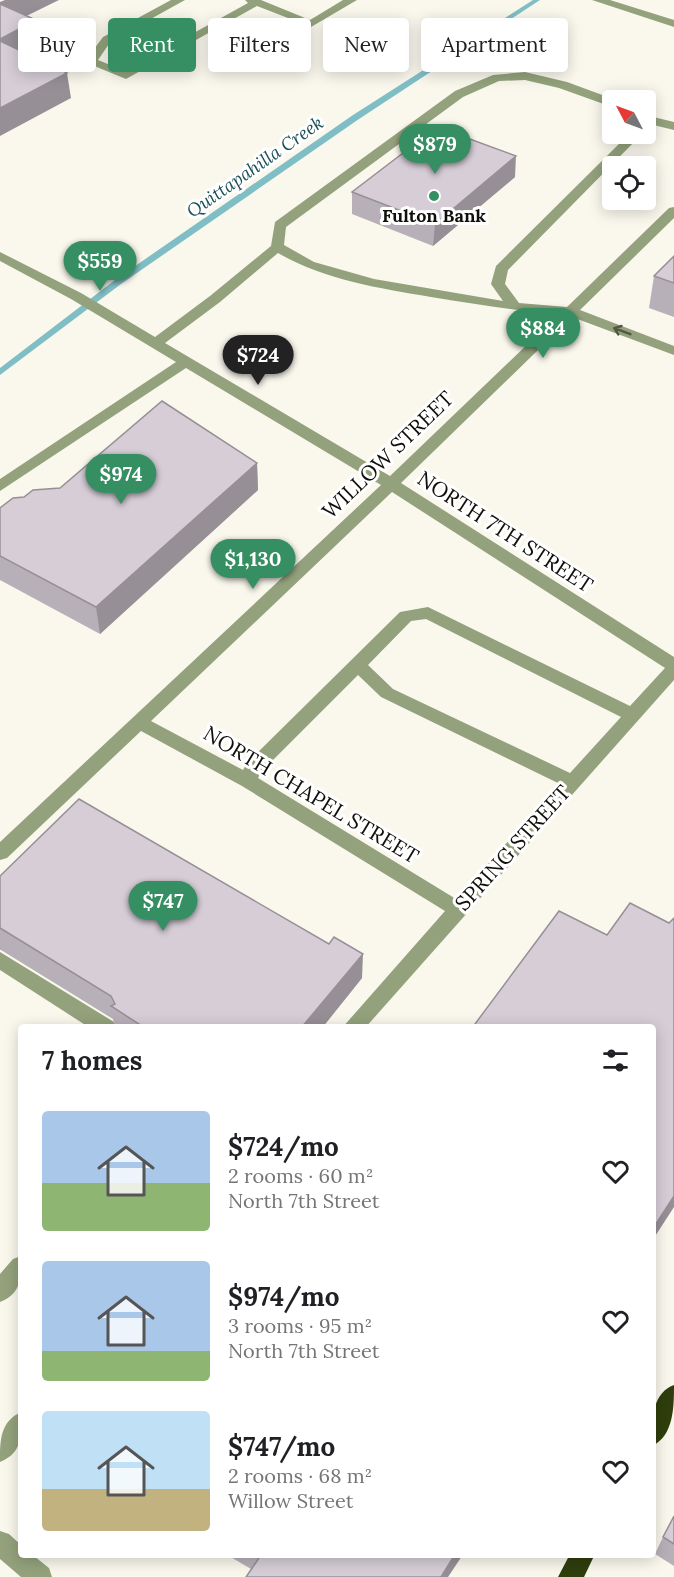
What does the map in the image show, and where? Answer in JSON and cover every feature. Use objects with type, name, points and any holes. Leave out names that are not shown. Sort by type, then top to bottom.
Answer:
[{"type":"highway","points":[[656,1427],[674,1396]]},
{"type":"highway","points":[[570,1577],[581,1558]]},
{"type":"street","points":[[179,0],[107,39],[91,61],[126,75],[254,1],[311,24],[351,0]]},
{"type":"street","points":[[598,0],[674,24]]},
{"type":"street","points":[[156,343],[215,299],[277,247],[280,225],[459,94],[497,78],[525,76],[563,85],[602,99]]},
{"type":"street","points":[[656,122],[674,126]]},
{"type":"street","points":[[516,308],[498,284],[501,269],[626,144]]},
{"type":"street","name":"WILLOW STREET","points":[[0,853],[391,484],[674,211]]},
{"type":"street","points":[[277,247],[309,265],[373,283],[516,308],[570,311],[674,351]]},
{"type":"street","name":"NORTH 7TH STREET","points":[[0,256],[109,315],[391,484],[674,667]]},
{"type":"street","points":[[0,486],[186,361]]},
{"type":"street","points":[[248,781],[253,768],[406,616],[428,614],[632,716]]},
{"type":"street","points":[[358,665],[387,693],[573,782]]},
{"type":"street","name":"SPRING STREET","points":[[356,1024],[674,667]]},
{"type":"street","name":"NORTH CHAPEL STREET","points":[[139,722],[248,781],[458,909]]},
{"type":"street","points":[[0,960],[100,1024]]},
{"type":"street","points":[[0,1291],[18,1270]]},
{"type":"street","points":[[0,1450],[18,1428]]},
{"type":"street","points":[[0,1543],[40,1577]]},
{"type":"building","points":[[0,4],[32,18],[18,18],[18,30],[0,39]]},
{"type":"building","points":[[0,41],[18,50],[18,72],[67,73],[0,108]]},
{"type":"building","name":"Fulton Bank","points":[[437,127],[516,156],[435,224],[352,192]]},
{"type":"building","points":[[674,256],[674,283],[654,276]]},
{"type":"building","points":[[162,401],[257,463],[96,607],[0,556],[0,508],[13,498],[24,497],[33,490],[60,488]]},
{"type":"building","points":[[79,799],[329,944],[334,937],[363,954],[304,1024],[139,1024],[111,1006],[115,1004],[111,996],[0,928],[0,876]]},
{"type":"building","points":[[630,903],[669,923],[674,918],[674,1196],[656,1224],[656,1024],[475,1024],[559,911],[607,935]]},
{"type":"building","points":[[674,1516],[674,1544],[663,1537]]},
{"type":"building","points":[[259,1558],[453,1558],[441,1577],[246,1577]]},
{"type":"waterway","name":"Quittapahilla Creek","points":[[0,372],[118,282],[356,117],[537,0]]},
{"type":"place","name":"Fulton Bank","points":[[434,196]]}]
